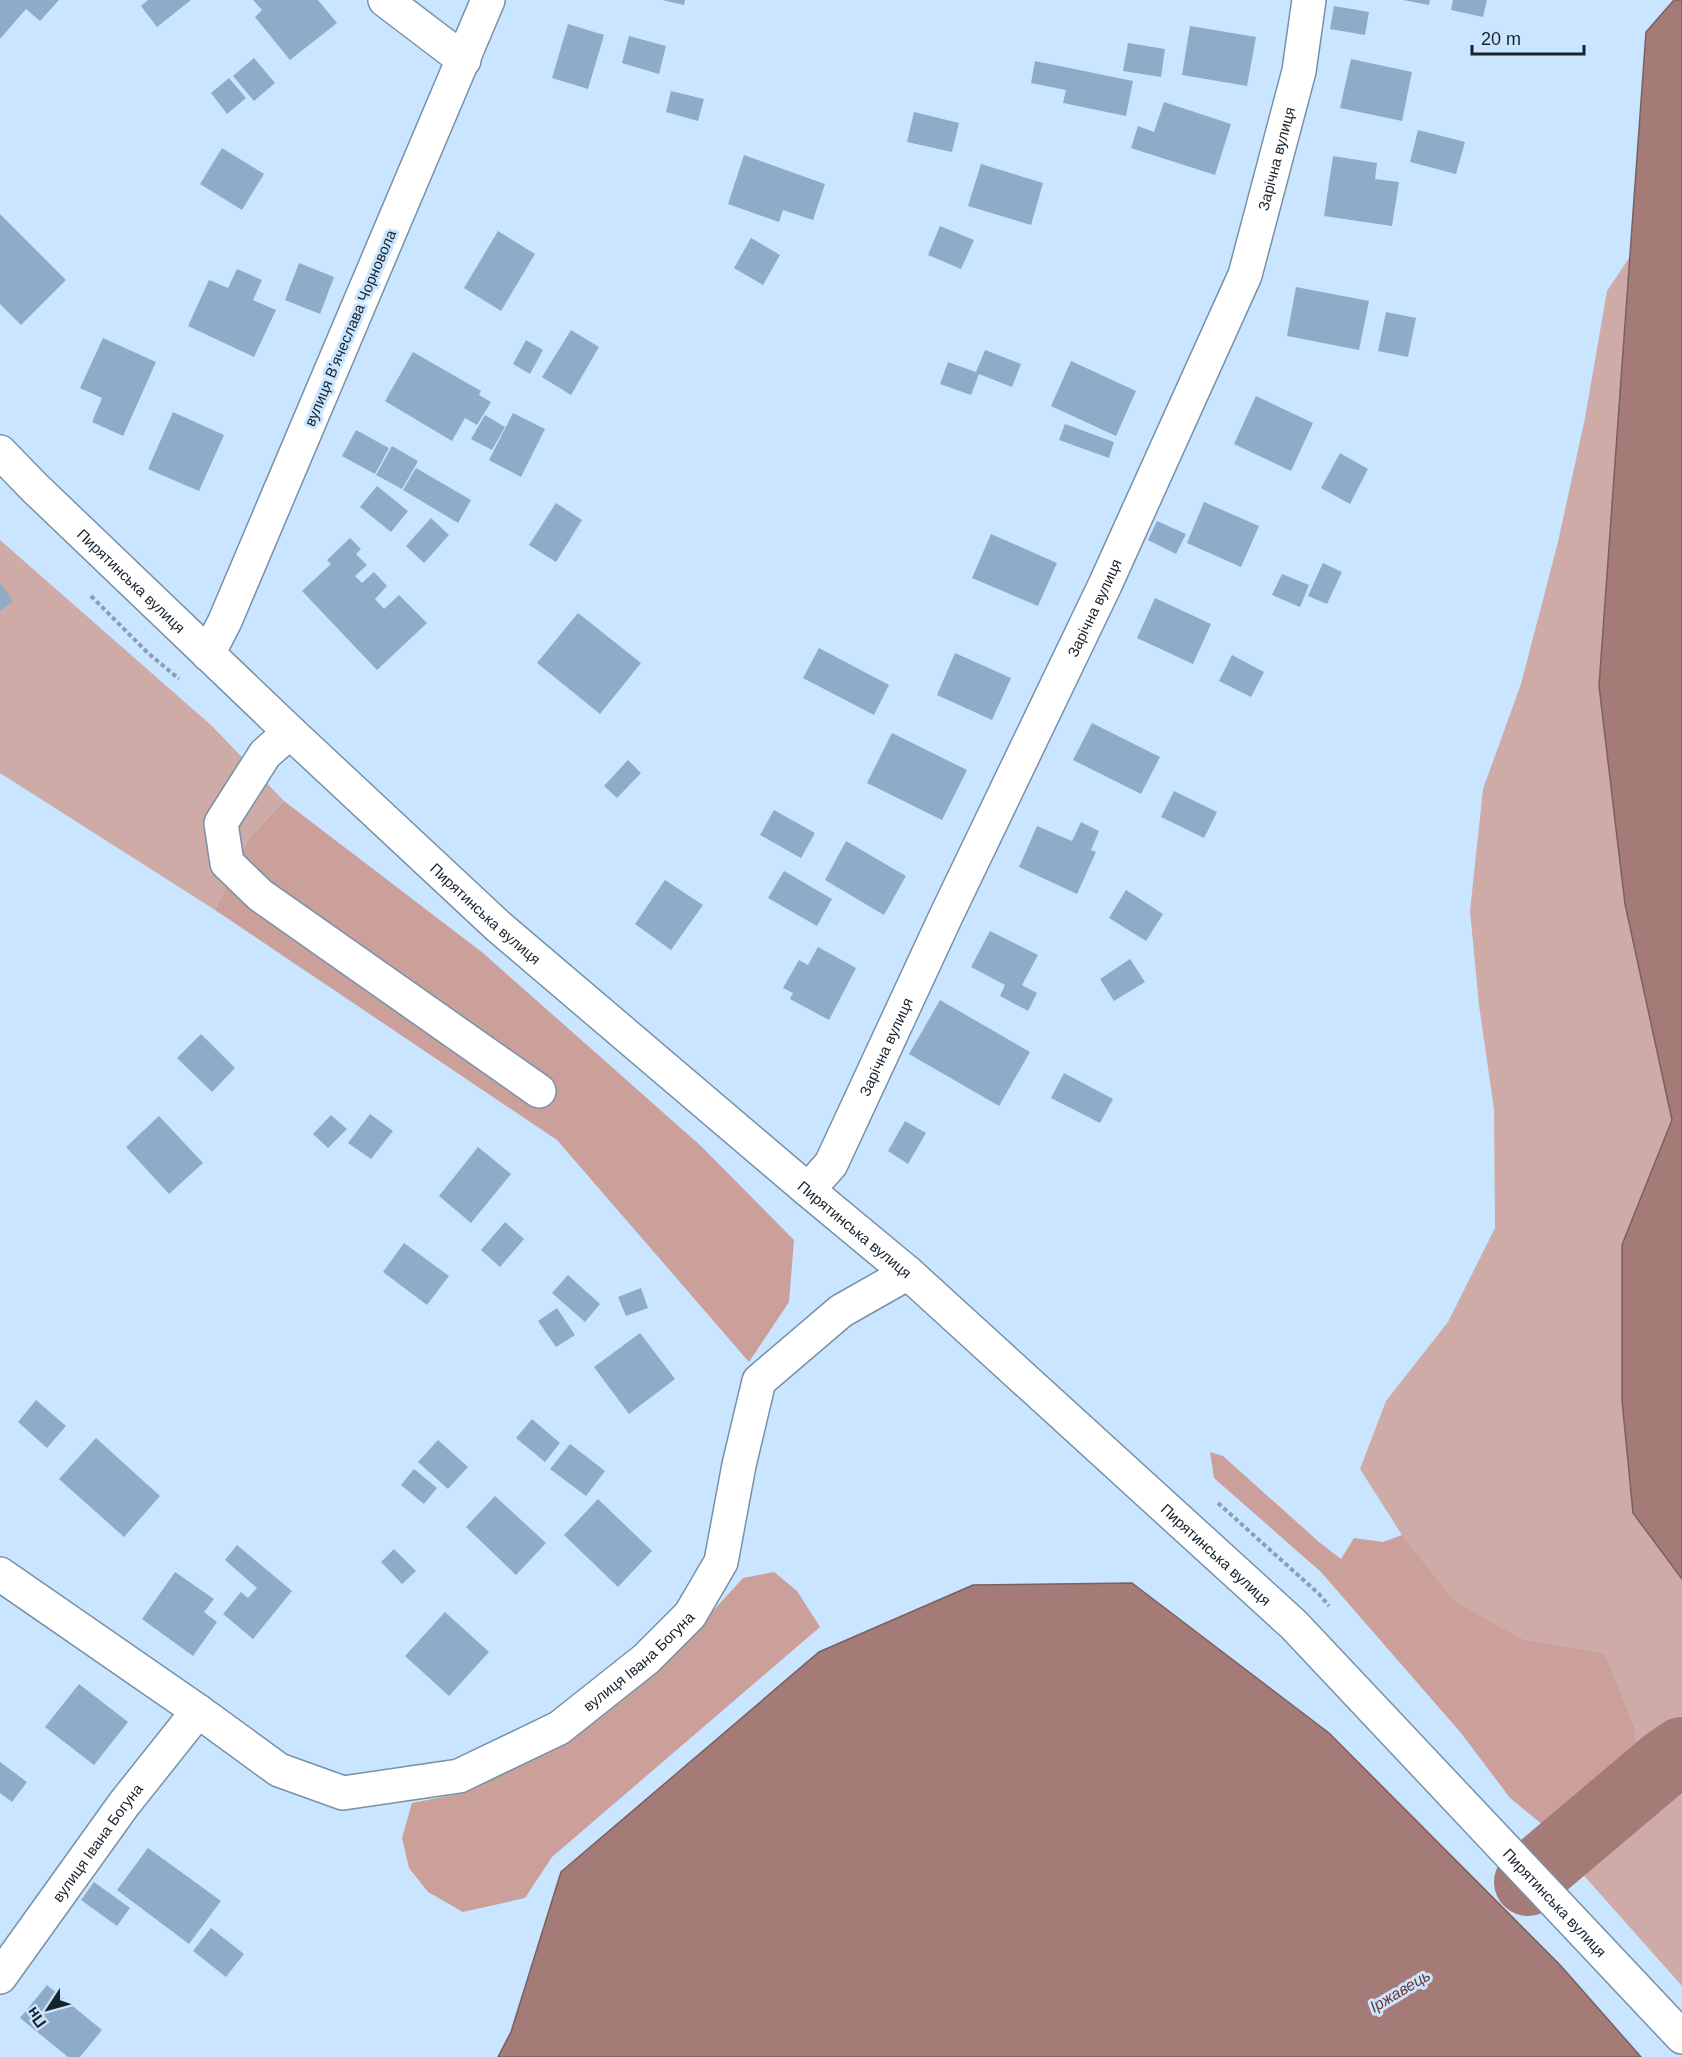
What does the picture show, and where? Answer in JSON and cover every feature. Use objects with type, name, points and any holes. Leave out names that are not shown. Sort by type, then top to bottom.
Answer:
[{"type":"street","points":[[385,0],[464,60]]},
{"type":"street","name":"вулиця Вʼячеслава Чорновола","points":[[208,654],[225,621],[488,0]]},
{"type":"street","name":"Зарічна вулиця","points":[[808,1190],[831,1164],[946,916],[1105,585],[1245,275],[1299,72],[1310,0]]},
{"type":"street","name":"Пирятинська вулиця","points":[[0,452],[208,654],[499,927],[908,1274],[1294,1625],[1682,2037]]},
{"type":"street","points":[[290,732],[265,754],[220,824],[227,863],[260,895],[539,1091]]},
{"type":"street","name":"вулиця Івана Богуна","points":[[0,1574],[279,1770],[343,1793],[459,1776],[559,1728],[646,1659],[690,1615],[721,1562],[759,1380],[841,1311],[908,1274]]},
{"type":"street","name":"вулиця Івана Богуна","points":[[0,1977],[124,1804],[198,1711]]},
{"type":"shaded area","points":[[1631,255],[1599,686],[1625,904],[1672,1120],[1622,1245],[1622,1400],[1633,1513],[1682,1579],[1682,1986],[1571,1861],[1642,1797],[1634,1725],[1605,1653],[1522,1639],[1453,1601],[1402,1535],[1360,1469],[1386,1401],[1448,1322],[1495,1228],[1494,1109],[1479,1005],[1470,911],[1483,789],[1521,684],[1558,542],[1585,418],[1607,291]]},
{"type":"shaded area","points":[[0,540],[212,726],[284,801],[248,839],[215,910],[0,773]]},
{"type":"shaded area","points":[[284,801],[483,953],[701,1146],[794,1240],[789,1302],[749,1362],[557,1140],[215,910],[248,839]]},
{"type":"shaded area","points":[[1210,1452],[1223,1456],[1341,1559],[1354,1538],[1383,1542],[1402,1535],[1454,1601],[1522,1639],[1605,1653],[1634,1725],[1639,1770],[1554,1834],[1510,1798],[1461,1733],[1321,1572],[1214,1478]]},
{"type":"shaded area","points":[[774,1572],[797,1591],[820,1627],[552,1857],[525,1898],[463,1912],[428,1892],[409,1868],[402,1838],[412,1803],[463,1793],[567,1741],[658,1671],[743,1578]]},
{"type":"water","points":[[1674,0],[1682,0],[1682,1579],[1633,1513],[1622,1400],[1622,1245],[1672,1120],[1625,904],[1599,686],[1646,32]]},
{"type":"water","points":[[1132,1583],[1329,1733],[1561,1966],[1641,2057],[498,2057],[511,2032],[561,1872],[819,1652],[973,1585]]},
{"type":"building","points":[[0,0],[59,0],[40,21],[26,9],[0,39]]},
{"type":"building","points":[[148,0],[191,0],[157,27],[141,6]]},
{"type":"building","points":[[253,0],[318,0],[337,23],[290,60],[255,17],[262,10]]},
{"type":"building","points":[[662,0],[685,0],[684,5]]},
{"type":"building","points":[[1403,0],[1430,0],[1429,5]]},
{"type":"building","points":[[1453,0],[1487,0],[1483,17],[1451,10]]},
{"type":"building","points":[[1334,6],[1369,12],[1365,35],[1330,29]]},
{"type":"building","points":[[568,24],[604,35],[588,89],[552,78]]},
{"type":"building","points":[[1190,26],[1256,37],[1247,86],[1182,75]]},
{"type":"building","points":[[629,36],[666,46],[659,74],[622,63]]},
{"type":"building","points":[[1128,43],[1165,49],[1161,77],[1123,71]]},
{"type":"building","points":[[254,58],[275,83],[254,101],[233,76]]},
{"type":"building","points":[[1351,59],[1412,72],[1402,121],[1340,108]]},
{"type":"building","points":[[1035,61],[1133,81],[1126,116],[1063,103],[1066,90],[1031,83]]},
{"type":"building","points":[[229,78],[246,98],[227,114],[211,93]]},
{"type":"building","points":[[671,91],[704,99],[698,121],[666,112]]},
{"type":"building","points":[[1164,102],[1231,124],[1215,175],[1131,148],[1138,126],[1154,132]]},
{"type":"building","points":[[914,112],[959,123],[952,152],[907,142]]},
{"type":"building","points":[[1418,130],[1465,142],[1456,174],[1410,162]]},
{"type":"building","points":[[222,148],[264,174],[242,210],[200,184]]},
{"type":"building","points":[[744,155],[825,184],[813,220],[783,210],[779,222],[728,204]]},
{"type":"building","points":[[1333,156],[1377,163],[1375,179],[1399,182],[1392,226],[1324,216]]},
{"type":"building","points":[[981,164],[1043,183],[1031,225],[968,206]]},
{"type":"building","points":[[0,214],[66,280],[21,325],[0,304]]},
{"type":"building","points":[[940,226],[974,240],[961,269],[928,255]]},
{"type":"building","points":[[498,231],[535,254],[501,311],[464,288]]},
{"type":"building","points":[[751,238],[780,255],[763,285],[734,268]]},
{"type":"building","points":[[299,263],[334,277],[320,314],[285,300]]},
{"type":"building","points":[[237,269],[262,280],[253,300],[276,310],[254,357],[188,326],[209,280],[228,288]]},
{"type":"building","points":[[1296,287],[1369,301],[1359,350],[1287,336]]},
{"type":"building","points":[[1386,312],[1416,318],[1408,357],[1378,351]]},
{"type":"building","points":[[571,330],[599,347],[571,395],[542,377]]},
{"type":"building","points":[[103,338],[156,362],[123,436],[92,422],[102,398],[80,388]]},
{"type":"building","points":[[526,340],[543,350],[530,374],[513,364]]},
{"type":"building","points":[[985,350],[1021,364],[1012,387],[979,374],[971,395],[940,384],[948,362],[976,372]]},
{"type":"building","points":[[413,352],[481,391],[479,395],[491,402],[477,425],[465,418],[452,441],[385,401]]},
{"type":"building","points":[[1071,361],[1136,391],[1116,436],[1051,406]]},
{"type":"building","points":[[1256,396],[1313,423],[1291,471],[1234,444]]},
{"type":"building","points":[[173,412],[224,435],[199,491],[148,469]]},
{"type":"building","points":[[513,413],[545,429],[521,477],[489,460]]},
{"type":"building","points":[[485,415],[505,427],[492,450],[471,439]]},
{"type":"building","points":[[1065,424],[1114,442],[1109,458],[1059,440]]},
{"type":"building","points":[[356,430],[389,448],[375,474],[342,456]]},
{"type":"building","points":[[392,446],[418,461],[402,489],[376,475]]},
{"type":"building","points":[[1340,453],[1368,469],[1350,504],[1321,488]]},
{"type":"building","points":[[416,468],[471,500],[458,523],[403,490]]},
{"type":"building","points":[[377,486],[408,511],[391,532],[360,507]]},
{"type":"building","points":[[1204,502],[1259,526],[1241,567],[1187,543]]},
{"type":"building","points":[[556,503],[582,520],[556,562],[529,545]]},
{"type":"building","points":[[431,518],[449,535],[424,563],[406,546]]},
{"type":"building","points":[[1157,521],[1186,534],[1176,554],[1148,540]]},
{"type":"building","points":[[991,534],[1057,563],[1038,606],[972,578]]},
{"type":"building","points":[[350,538],[361,549],[356,554],[367,565],[355,576],[362,583],[374,572],[387,586],[375,599],[384,609],[399,595],[427,623],[377,670],[302,591],[331,564],[327,560]]},
{"type":"building","points":[[1323,563],[1342,572],[1327,604],[1308,596]]},
{"type":"building","points":[[1282,574],[1309,585],[1300,607],[1272,595]]},
{"type":"building","points":[[0,583],[13,601],[0,611]]},
{"type":"building","points":[[1155,598],[1211,624],[1193,664],[1137,638]]},
{"type":"building","points":[[578,613],[641,663],[600,714],[537,663]]},
{"type":"building","points":[[819,648],[889,685],[874,715],[803,678]]},
{"type":"building","points":[[955,653],[1011,678],[992,720],[937,695]]},
{"type":"building","points":[[1232,655],[1264,672],[1251,697],[1219,681]]},
{"type":"building","points":[[1092,723],[1160,757],[1141,794],[1073,760]]},
{"type":"building","points":[[892,733],[967,770],[942,820],[867,783]]},
{"type":"building","points":[[628,760],[641,773],[617,798],[604,786]]},
{"type":"building","points":[[1174,791],[1217,812],[1204,838],[1161,817]]},
{"type":"building","points":[[774,810],[815,833],[801,858],[760,835]]},
{"type":"building","points":[[1081,822],[1099,831],[1091,850],[1096,852],[1077,894],[1019,867],[1037,826],[1072,841]]},
{"type":"building","points":[[846,841],[906,876],[884,915],[825,880]]},
{"type":"building","points":[[784,871],[832,899],[817,926],[768,898]]},
{"type":"building","points":[[665,880],[703,905],[671,950],[635,924]]},
{"type":"building","points":[[1126,890],[1163,914],[1146,941],[1109,918]]},
{"type":"building","points":[[990,931],[1038,955],[1022,985],[1037,993],[1028,1011],[1000,996],[1005,985],[971,967]]},
{"type":"building","points":[[818,947],[856,968],[829,1020],[790,999],[793,993],[783,988],[799,960],[808,965]]},
{"type":"building","points":[[1130,959],[1145,982],[1114,1001],[1100,979]]},
{"type":"building","points":[[940,1000],[1030,1052],[999,1106],[909,1054]]},
{"type":"building","points":[[201,1034],[235,1068],[212,1092],[177,1058]]},
{"type":"building","points":[[1064,1073],[1113,1099],[1100,1123],[1051,1098]]},
{"type":"building","points":[[370,1114],[393,1131],[371,1159],[348,1143]]},
{"type":"building","points":[[331,1115],[347,1129],[328,1148],[313,1134]]},
{"type":"building","points":[[159,1116],[203,1163],[169,1194],[126,1147]]},
{"type":"building","points":[[905,1121],[926,1133],[908,1164],[888,1151]]},
{"type":"building","points":[[478,1147],[511,1174],[471,1223],[439,1196]]},
{"type":"building","points":[[505,1222],[524,1239],[500,1267],[481,1250]]},
{"type":"building","points":[[404,1243],[449,1276],[427,1305],[383,1272]]},
{"type":"building","points":[[568,1275],[600,1304],[585,1322],[552,1293]]},
{"type":"building","points":[[641,1288],[648,1308],[626,1316],[618,1297]]},
{"type":"building","points":[[557,1308],[575,1335],[556,1347],[538,1321]]},
{"type":"building","points":[[640,1333],[675,1379],[629,1414],[594,1367]]},
{"type":"building","points":[[36,1400],[66,1426],[47,1448],[18,1422]]},
{"type":"building","points":[[532,1419],[560,1443],[545,1462],[516,1438]]},
{"type":"building","points":[[96,1438],[160,1496],[124,1537],[59,1479]]},
{"type":"building","points":[[438,1440],[468,1467],[448,1489],[418,1462]]},
{"type":"building","points":[[570,1444],[605,1471],[586,1496],[550,1469]]},
{"type":"building","points":[[414,1469],[437,1488],[424,1504],[401,1485]]},
{"type":"building","points":[[495,1496],[546,1543],[516,1575],[466,1527]]},
{"type":"building","points":[[598,1499],[652,1551],[618,1587],[564,1535]]},
{"type":"building","points":[[237,1545],[292,1591],[253,1639],[223,1614],[241,1592],[248,1598],[257,1588],[225,1560]]},
{"type":"building","points":[[394,1549],[416,1571],[402,1584],[381,1562]]},
{"type":"building","points":[[175,1572],[214,1599],[204,1612],[217,1622],[193,1656],[142,1619]]},
{"type":"building","points":[[445,1612],[489,1652],[449,1696],[405,1656]]},
{"type":"building","points":[[79,1684],[128,1722],[94,1765],[45,1727]]},
{"type":"building","points":[[0,1762],[27,1782],[12,1802],[0,1793]]},
{"type":"building","points":[[148,1848],[221,1901],[189,1944],[117,1890]]},
{"type":"building","points":[[94,1882],[130,1908],[117,1926],[81,1900]]},
{"type":"building","points":[[211,1928],[244,1954],[226,1977],[193,1951]]},
{"type":"building","points":[[47,1985],[102,2030],[80,2057],[68,2057],[20,2018]]},
{"type":"waterway","name":"Іржавець","points":[[1528,1882],[1543,1866],[1682,1751]]}]
